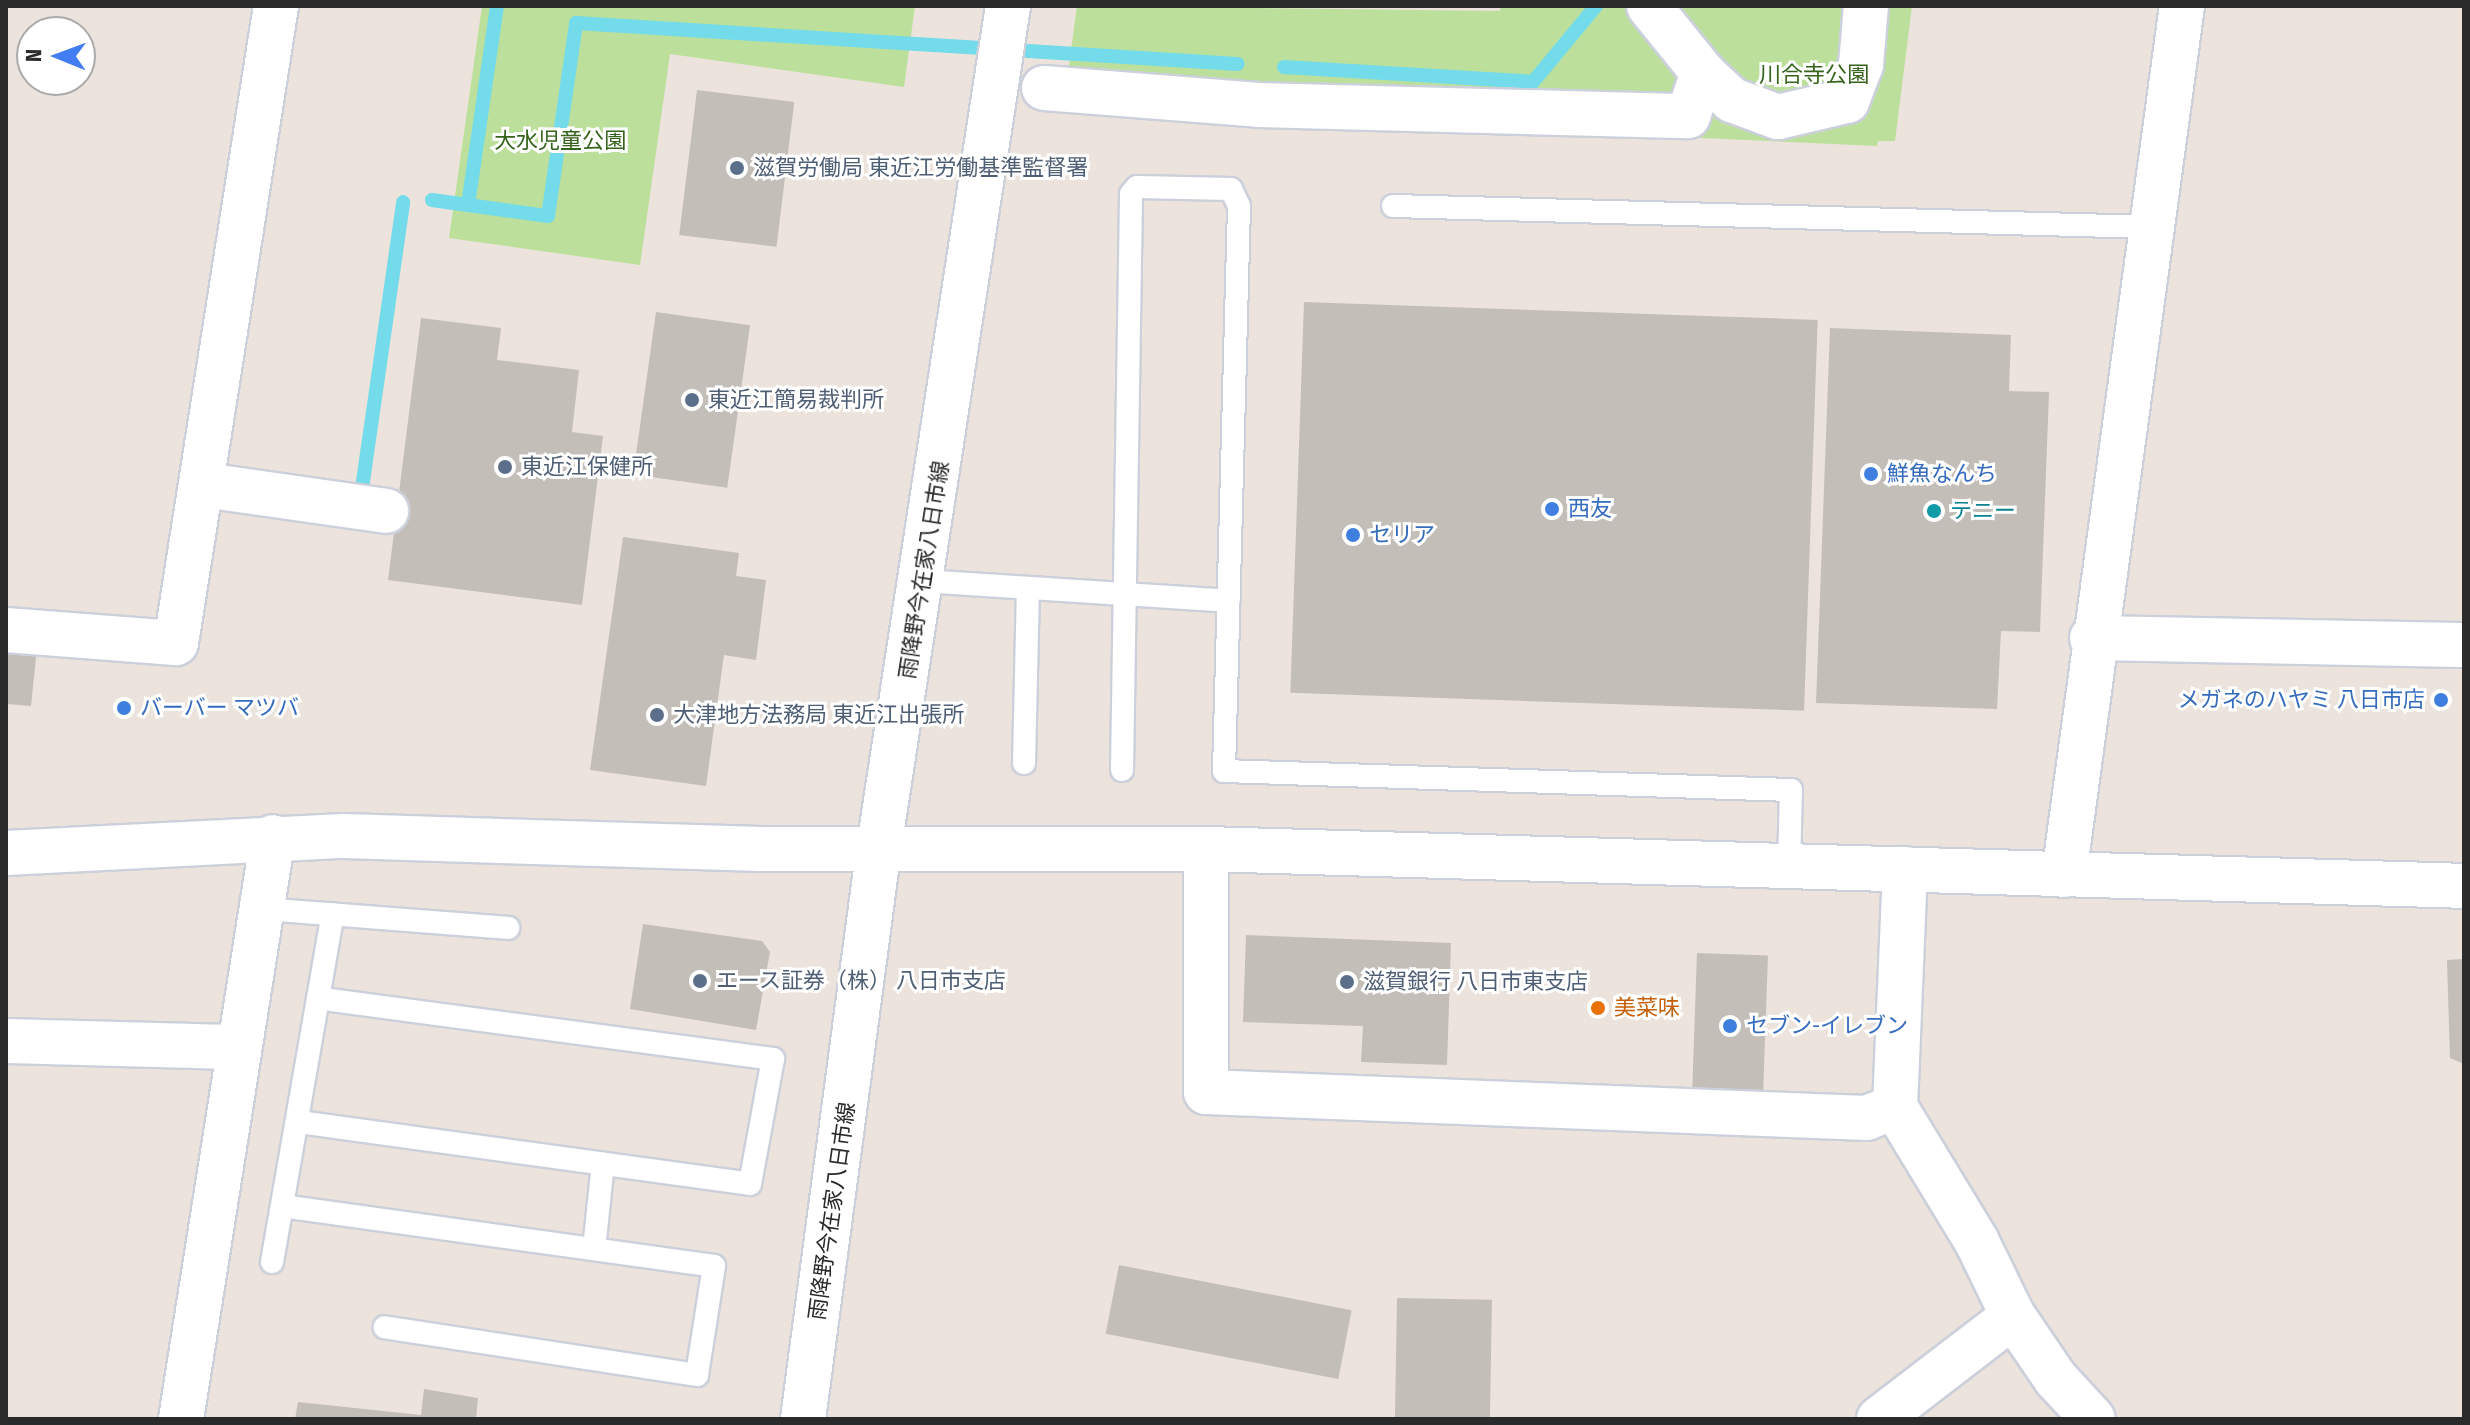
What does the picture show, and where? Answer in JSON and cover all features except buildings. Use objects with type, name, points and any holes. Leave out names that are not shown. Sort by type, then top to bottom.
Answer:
[{"type":"street","points":[[6,630],[176,643],[204,485],[276,6]]},
{"type":"street","name":"雨降野今在家八日市線","points":[[803,1419],[879,847],[1008,6]]},
{"type":"street","points":[[1650,7],[1703,73],[1732,100],[1778,117],[1834,107],[1847,101],[1861,65],[1866,6]]},
{"type":"street","points":[[2064,875],[2092,638],[2148,227],[2182,6]]},
{"type":"street","points":[[1044,88],[1258,105],[1688,116],[1703,73]]},
{"type":"street","points":[[204,485],[386,511]]},
{"type":"street","points":[[2092,638],[2464,645]]},
{"type":"street","points":[[181,1419],[273,837]]},
{"type":"street","points":[[6,853],[273,837],[1206,849],[2464,886]]},
{"type":"street","points":[[1206,849],[1206,1092],[1866,1118],[1895,1107]]},
{"type":"street","points":[[1905,869],[1895,1107],[1977,1242],[2013,1316],[2056,1379],[2093,1419]]},
{"type":"street","points":[[6,1041],[238,1047]]},
{"type":"street","points":[[1879,1419],[2013,1316]]},
{"type":"lane","points":[[1122,770],[1131,194],[1137,187],[1231,189],[1239,206],[1224,771],[1791,790],[1789,867]]},
{"type":"lane","points":[[1393,206],[2148,227]]},
{"type":"lane","points":[[922,581],[1228,601]]},
{"type":"lane","points":[[1024,763],[1028,588]]},
{"type":"lane","points":[[263,909],[508,928]]},
{"type":"lane","points":[[272,1262],[299,1122],[333,914]]},
{"type":"lane","points":[[299,1122],[750,1184],[773,1059],[318,998]]},
{"type":"lane","points":[[594,1249],[603,1163]]},
{"type":"lane","points":[[282,1206],[714,1266],[697,1375],[385,1327]]},
{"type":"green space","name":"大水児童公園","points":[[482,6],[915,6],[904,87],[670,54],[640,265],[449,238]]},
{"type":"green space","name":"川合寺公園","points":[[1077,6],[1500,11],[1501,6],[1912,6],[1895,141],[1878,141],[1877,146],[1063,109]]},
{"type":"waterway","points":[[468,205],[497,6]]},
{"type":"waterway","points":[[1284,67],[1533,82],[1596,6]]},
{"type":"waterway","points":[[432,200],[548,216],[576,23],[1238,64]]},
{"type":"waterway","points":[[360,502],[403,202]]},
{"type":"place","name":"滋賀労働局 東近江労働基準監督署","points":[[737,168]]},
{"type":"place","name":"東近江簡易裁判所","points":[[692,400]]},
{"type":"place","name":"東近江保健所","points":[[505,467]]},
{"type":"place","name":"鮮魚なんち","points":[[1871,474]]},
{"type":"place","name":"西友","points":[[1552,509]]},
{"type":"place","name":"テニー","points":[[1934,511]]},
{"type":"place","name":"セリア","points":[[1353,535]]},
{"type":"place","name":"メガネのハヤミ 八日市店","points":[[2441,700]]},
{"type":"place","name":"バーバー マツバ","points":[[124,708]]},
{"type":"place","name":"大津地方法務局 東近江出張所","points":[[657,715]]},
{"type":"place","name":"エース証券（株） 八日市支店","points":[[700,981]]},
{"type":"place","name":"滋賀銀行 八日市東支店","points":[[1347,982]]},
{"type":"place","name":"美菜味","points":[[1598,1008]]},
{"type":"place","name":"セブン-イレブン","points":[[1730,1026]]}]
